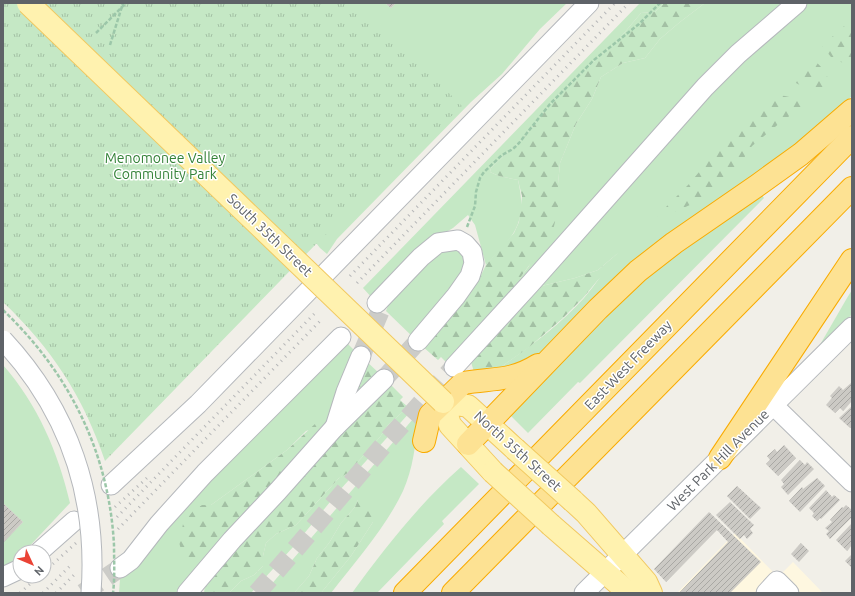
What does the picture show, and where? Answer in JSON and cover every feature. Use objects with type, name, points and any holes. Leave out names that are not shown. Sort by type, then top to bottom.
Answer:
[{"type":"highway","points":[[468,444],[638,271],[674,243],[752,190],[801,154],[852,110]]},
{"type":"highway","name":"East-West Freeway","points":[[405,593],[852,137]]},
{"type":"highway","points":[[453,593],[852,188]]},
{"type":"highway","points":[[720,458],[852,260]]},
{"type":"highway","points":[[424,441],[430,415],[463,383],[514,377],[530,370],[554,355]]},
{"type":"main road","name":"South 35th Street","points":[[28,3],[443,402]]},
{"type":"main road","name":"North 35th Street","points":[[629,593],[550,525],[493,472],[450,425],[443,402],[468,406],[573,501],[586,513],[646,582],[651,593]]},
{"type":"street","points":[[111,486],[198,404],[589,3]]},
{"type":"street","points":[[454,367],[537,278],[705,87],[738,54],[797,3]]},
{"type":"street","points":[[382,301],[421,257],[438,243],[448,240],[458,240],[465,244],[472,252],[474,263],[470,276],[456,296],[418,341]]},
{"type":"street","name":"West Park Hill Avenue","points":[[584,593],[773,405],[851,331]]},
{"type":"street","points":[[120,568],[131,560],[159,524],[205,473],[341,337]]},
{"type":"street","points":[[3,340],[31,373],[50,402],[68,438],[77,461],[85,494],[92,535],[92,593]]},
{"type":"street","points":[[334,428],[346,392],[361,356]]},
{"type":"street","points":[[187,593],[232,540],[334,428],[384,379]]},
{"type":"street","points":[[773,405],[852,482]]},
{"type":"street","points":[[48,544],[74,521]]},
{"type":"street","points":[[766,593],[777,581],[789,593]]},
{"type":"path","points":[[462,242],[475,206],[476,192],[480,178],[484,172],[502,155],[513,149],[519,143],[550,104],[594,60],[639,24],[660,3]]},
{"type":"path","points":[[96,33],[124,4]]},
{"type":"path","points":[[110,45],[124,4]]},
{"type":"shaded area","points":[[735,533],[778,577],[793,562],[823,593],[677,593]]},
{"type":"green space","name":"Menomonee Valley Community Park","points":[[3,3],[358,3],[462,106],[316,244],[105,461],[87,415],[64,375],[37,338],[3,302]]},
{"type":"green space","points":[[127,3],[385,3],[391,8],[396,3],[567,3],[540,29],[502,74],[471,102],[337,239],[327,254],[320,248]]},
{"type":"green space","points":[[640,3],[664,3],[655,12],[641,13],[619,39],[560,93],[525,136],[491,168],[490,172],[499,176],[518,180],[521,195],[520,218],[511,237],[504,245],[486,265],[475,225],[468,215],[453,228],[441,235],[374,300],[363,288]]},
{"type":"green space","points":[[664,3],[705,3],[660,39],[645,58],[623,63],[601,77],[592,99],[576,124],[560,163],[558,210],[552,234],[520,278],[521,288],[447,363],[441,357],[438,360],[422,346],[471,289],[486,265],[514,233],[519,222],[522,196],[518,180],[499,176],[490,172],[491,168],[525,136],[560,93],[619,39],[641,13],[655,12]]},
{"type":"green space","points":[[705,3],[790,3],[521,288],[520,278],[529,266],[558,184],[560,163],[576,124],[592,99],[601,77],[623,63],[645,58],[660,39]]},
{"type":"green space","points":[[803,3],[852,3],[852,96],[822,124],[545,351],[528,361],[498,369],[543,336],[564,318],[584,298],[618,253],[598,270],[575,278],[533,288],[683,117]]},
{"type":"green space","points":[[852,19],[852,58],[843,63],[831,57],[822,46]]},
{"type":"green space","points":[[810,59],[819,64],[828,78],[824,88],[815,93],[796,83],[798,73]]},
{"type":"green space","points":[[778,95],[802,100],[802,107],[752,146],[733,174],[699,201],[663,218],[657,216],[689,184],[715,153]]},
{"type":"green space","points":[[761,194],[764,198],[580,383],[578,382],[528,433],[509,414],[642,278]]},
{"type":"green space","points":[[458,249],[465,257],[466,267],[415,339],[386,311],[392,295],[439,252]]},
{"type":"green space","points":[[622,251],[625,252],[583,298],[562,319],[528,348],[498,369],[474,372],[471,362],[533,288],[575,278],[598,270]]},
{"type":"green space","points":[[852,290],[852,314],[810,362],[847,298]]},
{"type":"green space","points":[[344,340],[357,353],[333,422],[306,431],[287,450],[211,505],[202,505],[195,573],[182,593],[119,593],[120,579],[141,554]]},
{"type":"green space","points":[[363,358],[382,376],[350,406]]},
{"type":"green space","points":[[3,365],[27,396],[45,430],[53,447],[70,503],[32,544],[12,544],[12,564],[3,568],[3,543],[23,522],[3,503]]},
{"type":"green space","points":[[387,381],[403,397],[400,400],[408,407],[388,425],[380,437],[348,473],[339,478],[296,525],[276,534],[266,543],[263,556],[263,566],[254,575],[241,581],[229,593],[204,593],[206,575]]},
{"type":"green space","points":[[408,407],[411,411],[339,491],[294,546],[251,593],[229,593],[241,581],[254,575],[263,566],[263,556],[266,543],[276,534],[296,525],[340,477],[348,473],[380,437],[388,425]]},
{"type":"green space","points":[[413,419],[418,419],[415,447],[412,465],[403,491],[379,531],[331,593],[321,593],[351,556],[373,522],[358,500],[355,507],[341,523],[329,543],[317,558],[309,576],[294,593],[264,593]]},
{"type":"green space","points":[[316,423],[323,424],[327,428],[195,573],[186,569],[179,542],[183,524],[193,511],[202,505],[211,505],[287,450]]},
{"type":"green space","points":[[461,467],[479,484],[442,521],[444,524],[377,593],[352,593],[403,527],[431,496]]},
{"type":"green space","points":[[366,497],[373,501],[375,513],[373,522],[351,556],[321,593],[294,593],[309,576],[317,558],[329,543],[341,523],[355,507],[358,500]]},
{"type":"building","points":[[385,3],[396,3],[391,8]]},
{"type":"building","points":[[851,383],[852,401],[843,411],[840,408],[835,413],[826,405],[832,398],[830,396],[839,386],[843,390]]},
{"type":"building","points":[[852,406],[852,426],[850,428],[839,418]]},
{"type":"building","points":[[784,445],[796,458],[778,476],[766,464],[770,460],[767,456],[775,449],[777,452]]},
{"type":"building","points":[[800,460],[805,465],[807,462],[814,469],[788,495],[781,487],[784,484],[781,480]]},
{"type":"building","points":[[817,478],[825,486],[800,512],[789,501],[802,487],[803,489]]},
{"type":"building","points":[[737,486],[761,508],[750,519],[727,496]]},
{"type":"building","points":[[826,490],[832,497],[834,495],[840,500],[821,519],[820,518],[817,521],[812,516],[814,513],[809,508]]},
{"type":"building","points":[[730,502],[754,525],[750,529],[753,533],[747,539],[744,535],[740,539],[716,515]]},
{"type":"building","points":[[3,503],[23,522],[3,543]]},
{"type":"building","points":[[846,505],[852,510],[852,517],[830,539],[826,534],[829,531],[825,528],[832,522],[830,520],[842,507],[843,508]]},
{"type":"building","points":[[709,512],[761,562],[730,593],[679,593],[728,542],[717,530],[666,582],[654,569]]},
{"type":"building","points":[[852,523],[852,545],[847,551],[836,540]]},
{"type":"building","points":[[801,543],[809,551],[799,562],[791,554]]},
{"type":"building","points":[[852,554],[852,568],[845,561]]},
{"type":"tunnel","points":[[361,356],[382,307]]},
{"type":"tunnel","points":[[384,379],[418,341]]},
{"type":"tunnel","points":[[257,593],[386,442],[454,367]]},
{"type":"tunnel","points":[[83,593],[120,568]]},
{"type":"railway","points":[[350,276],[615,3]]},
{"type":"railway","points":[[357,283],[629,3]]},
{"type":"railway","points":[[117,517],[315,313]]},
{"type":"railway","points":[[118,529],[322,319]]},
{"type":"railway","points":[[115,507],[148,477]]},
{"type":"railway","points":[[52,565],[76,543]]},
{"type":"railway","points":[[43,593],[71,565]]},
{"type":"railway","points":[[56,593],[77,572]]},
{"type":"railway","points":[[20,593],[30,584]]}]
